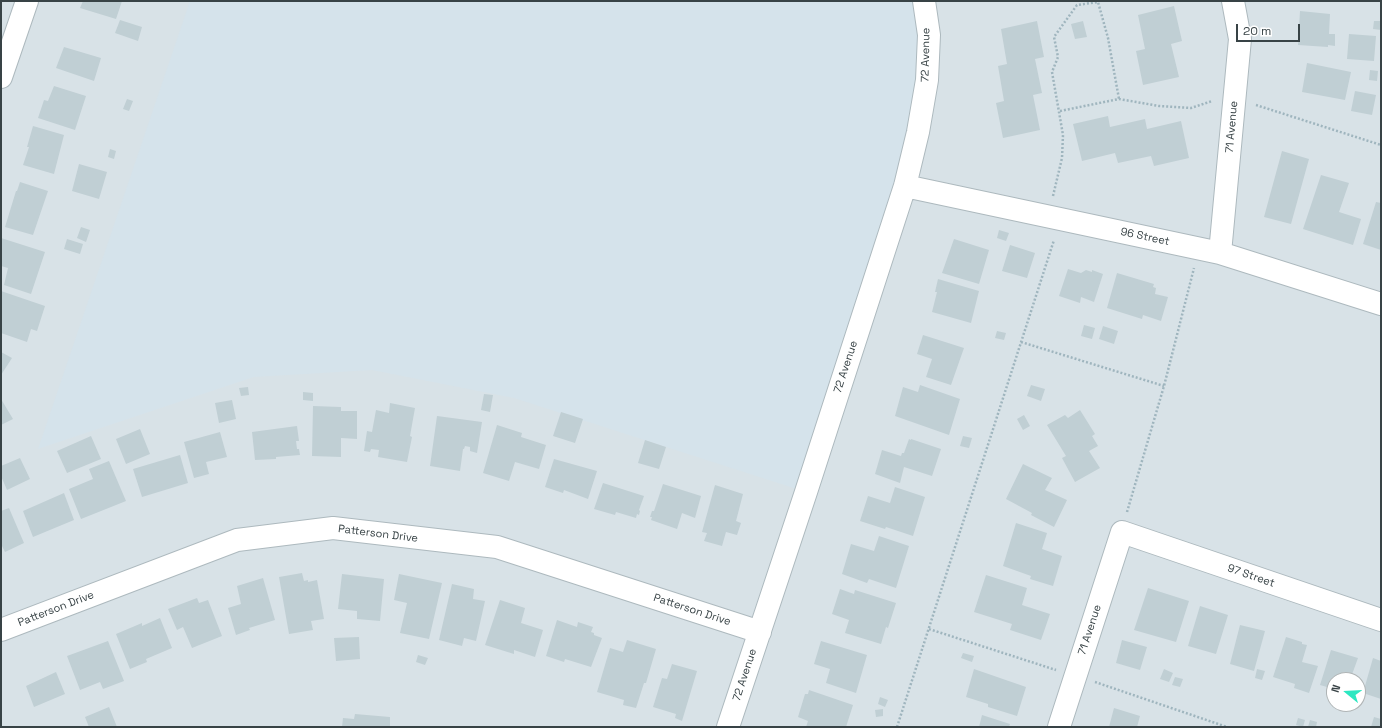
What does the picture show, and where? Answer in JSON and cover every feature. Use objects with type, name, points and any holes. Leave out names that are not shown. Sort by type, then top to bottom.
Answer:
[{"type":"street","points":[[1,77],[27,1]]},
{"type":"street","name":"72 Avenue","points":[[728,727],[905,186],[918,132],[927,80],[929,35],[924,1]]},
{"type":"street","name":"71 Avenue","points":[[1209,251],[1234,98],[1240,39],[1233,1]]},
{"type":"street","name":"96 Street","points":[[905,186],[1209,251],[1381,304]]},
{"type":"street","name":"Patterson Drive","points":[[1,630],[236,540],[333,528],[497,547],[760,632]]},
{"type":"street","name":"71 Avenue","points":[[1059,727],[1122,532]]},
{"type":"street","name":"97 Street","points":[[1122,532],[1381,620]]},
{"type":"path","points":[[897,727],[1061,219],[1053,195],[1062,158],[1063,135],[1052,72],[1058,57],[1054,37],[1077,5],[1098,2],[1108,38],[1119,99]]},
{"type":"path","points":[[1060,111],[1119,99],[1159,106],[1191,108],[1220,99],[1234,98],[1381,145]]},
{"type":"path","points":[[1122,532],[1164,386],[1209,251]]},
{"type":"path","points":[[1021,342],[1164,386]]},
{"type":"shaded area","points":[[1,1],[1381,1],[1381,727],[1,727]]},
{"type":"shaded area","points":[[190,1],[924,1],[927,80],[806,492],[514,398],[372,370],[254,377],[38,449]]},
{"type":"building","points":[[83,1],[122,1],[116,19],[80,8]]},
{"type":"building","points":[[1174,6],[1182,41],[1171,44],[1179,77],[1143,85],[1136,51],[1145,49],[1138,15]]},
{"type":"building","points":[[1300,11],[1330,14],[1329,34],[1335,34],[1335,46],[1298,45]]},
{"type":"building","points":[[120,20],[142,27],[138,41],[115,33]]},
{"type":"building","points":[[1037,21],[1044,57],[1035,59],[1042,93],[1033,95],[1040,130],[1003,138],[996,103],[1004,101],[998,66],[1007,64],[1001,29]]},
{"type":"building","points":[[1083,21],[1087,37],[1075,39],[1071,24]]},
{"type":"building","points":[[1374,21],[1381,21],[1381,30],[1373,29]]},
{"type":"building","points":[[1349,34],[1376,36],[1374,61],[1347,59]]},
{"type":"building","points":[[64,47],[101,58],[94,81],[56,68]]},
{"type":"building","points":[[1307,63],[1351,72],[1345,100],[1302,92]]},
{"type":"building","points":[[1370,70],[1378,71],[1377,81],[1369,80]]},
{"type":"building","points":[[54,86],[86,96],[75,130],[38,118],[44,100],[48,101]]},
{"type":"building","points":[[1355,91],[1376,95],[1372,115],[1351,111]]},
{"type":"building","points":[[127,99],[133,101],[129,111],[123,109]]},
{"type":"building","points":[[1108,116],[1110,127],[1145,119],[1147,129],[1181,121],[1189,158],[1154,166],[1151,156],[1118,163],[1115,153],[1082,161],[1073,124]]},
{"type":"building","points":[[33,126],[64,135],[54,174],[23,165],[29,147],[27,147]]},
{"type":"building","points":[[110,149],[116,151],[114,159],[108,157]]},
{"type":"building","points":[[1282,151],[1309,159],[1291,224],[1264,217]]},
{"type":"building","points":[[79,164],[107,172],[99,199],[72,191]]},
{"type":"building","points":[[1321,175],[1349,183],[1339,212],[1361,219],[1353,245],[1303,229]]},
{"type":"building","points":[[20,182],[48,191],[33,235],[5,227]]},
{"type":"building","points":[[1376,202],[1381,203],[1381,250],[1363,244]]},
{"type":"building","points":[[81,227],[90,230],[86,242],[77,238]]},
{"type":"building","points":[[999,230],[1009,233],[1006,241],[997,238]]},
{"type":"building","points":[[1,238],[45,252],[31,294],[4,285],[8,268],[1,266]]},
{"type":"building","points":[[67,239],[83,244],[80,254],[64,249]]},
{"type":"building","points":[[954,239],[989,250],[979,284],[942,273]]},
{"type":"building","points":[[1010,245],[1035,253],[1027,278],[1002,271]]},
{"type":"building","points":[[1068,269],[1081,273],[1086,270],[1092,272],[1092,270],[1103,274],[1094,302],[1081,297],[1080,303],[1059,296]]},
{"type":"building","points":[[1117,273],[1154,284],[1153,287],[1156,288],[1155,294],[1168,297],[1161,321],[1143,315],[1142,319],[1107,308]]},
{"type":"building","points":[[938,279],[979,291],[971,323],[932,312],[937,292],[935,292]]},
{"type":"building","points":[[1,291],[45,306],[37,331],[31,329],[27,342],[1,333]]},
{"type":"building","points":[[1084,325],[1095,328],[1092,339],[1081,336]]},
{"type":"building","points":[[1103,326],[1118,331],[1114,344],[1099,339]]},
{"type":"building","points":[[997,331],[1006,333],[1004,340],[995,338]]},
{"type":"building","points":[[923,335],[964,348],[951,385],[926,377],[932,359],[917,354]]},
{"type":"building","points":[[1,352],[12,358],[1,375]]},
{"type":"building","points":[[920,385],[960,399],[949,435],[895,416],[903,387],[918,392]]},
{"type":"building","points":[[1031,385],[1045,389],[1041,401],[1027,396]]},
{"type":"building","points":[[248,387],[249,395],[241,396],[239,388]]},
{"type":"building","points":[[303,392],[313,393],[313,401],[303,400]]},
{"type":"building","points":[[484,394],[493,395],[490,412],[481,410]]},
{"type":"building","points":[[1,399],[13,419],[1,425]]},
{"type":"building","points":[[232,400],[236,419],[219,423],[215,403]]},
{"type":"building","points":[[390,403],[415,408],[410,436],[412,437],[407,462],[378,457],[379,450],[371,449],[370,452],[364,451],[367,431],[372,432],[376,410],[389,413]]},
{"type":"building","points":[[313,406],[341,407],[341,411],[357,411],[357,439],[341,438],[341,457],[312,456]]},
{"type":"building","points":[[1080,410],[1095,434],[1092,436],[1098,446],[1089,451],[1100,468],[1075,482],[1062,458],[1066,456],[1047,425],[1065,415],[1068,418]]},
{"type":"building","points":[[561,412],[583,419],[575,443],[553,436]]},
{"type":"building","points":[[1024,415],[1030,426],[1023,430],[1017,419]]},
{"type":"building","points":[[437,416],[482,422],[477,453],[470,451],[470,447],[465,446],[463,449],[460,471],[430,466]]},
{"type":"building","points":[[497,425],[522,433],[521,437],[546,445],[539,469],[515,462],[509,481],[483,473]]},
{"type":"building","points":[[297,426],[299,441],[296,441],[297,449],[299,449],[300,455],[276,457],[276,459],[255,460],[252,432]]},
{"type":"building","points":[[140,429],[150,454],[126,464],[116,439]]},
{"type":"building","points":[[220,432],[227,457],[206,462],[209,474],[194,478],[184,442]]},
{"type":"building","points":[[91,436],[101,459],[67,473],[57,451]]},
{"type":"building","points":[[963,436],[972,438],[969,448],[960,446]]},
{"type":"building","points":[[909,439],[941,449],[932,476],[904,467],[900,483],[875,474],[882,450],[901,456],[902,453],[904,453]]},
{"type":"building","points":[[645,440],[666,447],[659,469],[638,463]]},
{"type":"building","points":[[180,455],[188,483],[142,497],[133,469]]},
{"type":"building","points":[[20,458],[30,479],[7,490],[1,476],[1,466]]},
{"type":"building","points":[[554,459],[597,471],[588,499],[564,490],[563,493],[545,487]]},
{"type":"building","points":[[109,461],[126,501],[81,519],[69,489],[93,479],[89,469]]},
{"type":"building","points":[[1023,464],[1052,478],[1045,490],[1067,500],[1054,527],[1031,515],[1032,513],[1006,499]]},
{"type":"building","points":[[603,483],[644,496],[639,510],[639,515],[637,514],[636,518],[616,512],[615,515],[594,509]]},
{"type":"building","points":[[663,484],[701,496],[695,518],[682,513],[677,529],[651,520],[652,517],[650,517],[652,511],[654,511]]},
{"type":"building","points":[[715,485],[743,494],[736,521],[741,523],[737,535],[726,532],[722,546],[704,541],[707,533],[702,532]]},
{"type":"building","points":[[895,487],[925,497],[913,536],[886,527],[885,529],[860,521],[868,496],[890,503]]},
{"type":"building","points":[[64,493],[74,520],[33,537],[23,511]]},
{"type":"building","points":[[9,508],[24,543],[5,552],[1,544],[1,511]]},
{"type":"building","points":[[1016,523],[1047,533],[1042,549],[1062,556],[1053,586],[1030,579],[1031,576],[1003,566]]},
{"type":"building","points":[[879,536],[909,546],[896,588],[869,579],[867,583],[842,574],[851,544],[874,551]]},
{"type":"building","points":[[302,573],[304,581],[308,580],[308,582],[317,580],[324,619],[311,621],[313,630],[289,634],[279,577]]},
{"type":"building","points":[[342,574],[384,579],[380,621],[357,619],[357,611],[338,609]]},
{"type":"building","points":[[399,574],[442,583],[429,639],[400,633],[407,603],[394,600]]},
{"type":"building","points":[[986,575],[1027,588],[1022,605],[1050,614],[1041,640],[1010,630],[1012,624],[974,612]]},
{"type":"building","points":[[263,578],[275,620],[249,628],[250,630],[236,635],[228,608],[241,604],[237,586]]},
{"type":"building","points":[[452,584],[474,589],[473,599],[485,601],[476,641],[464,638],[462,646],[439,640]]},
{"type":"building","points":[[1148,588],[1189,601],[1176,642],[1134,630]]},
{"type":"building","points":[[840,589],[854,594],[855,590],[896,603],[881,644],[845,633],[849,620],[832,614]]},
{"type":"building","points":[[197,598],[199,603],[208,600],[222,636],[192,648],[183,627],[177,630],[168,609]]},
{"type":"building","points":[[500,600],[525,608],[521,623],[543,630],[535,657],[514,650],[514,654],[485,645]]},
{"type":"building","points":[[1200,606],[1228,615],[1216,654],[1188,646]]},
{"type":"building","points":[[160,618],[172,648],[146,659],[147,662],[130,669],[116,634],[142,623],[142,626]]},
{"type":"building","points":[[557,620],[577,627],[578,622],[593,627],[591,632],[602,638],[591,667],[565,659],[564,662],[546,656]]},
{"type":"building","points":[[1240,625],[1265,631],[1254,671],[1230,664]]},
{"type":"building","points":[[359,637],[360,659],[336,661],[334,638]]},
{"type":"building","points":[[1286,637],[1307,645],[1302,662],[1318,666],[1309,693],[1294,688],[1295,684],[1273,677]]},
{"type":"building","points":[[627,640],[656,649],[646,683],[644,683],[636,708],[623,705],[624,700],[597,692],[610,648],[623,652]]},
{"type":"building","points":[[1122,640],[1147,647],[1140,670],[1116,663]]},
{"type":"building","points":[[108,641],[124,681],[103,689],[100,682],[80,690],[67,656]]},
{"type":"building","points":[[821,641],[867,655],[856,693],[826,683],[830,669],[814,664]]},
{"type":"building","points":[[1331,650],[1358,658],[1353,672],[1326,672],[1326,687],[1320,685]]},
{"type":"building","points":[[963,653],[974,656],[972,662],[961,658]]},
{"type":"building","points":[[418,655],[428,658],[425,665],[416,662]]},
{"type":"building","points":[[1373,658],[1381,661],[1381,699],[1366,694],[1366,682]]},
{"type":"building","points":[[672,664],[697,671],[682,721],[675,718],[676,714],[653,707],[662,678],[667,679]]},
{"type":"building","points":[[974,669],[1026,687],[1017,716],[988,707],[988,704],[966,697]]},
{"type":"building","points":[[1164,669],[1173,673],[1169,682],[1160,679]]},
{"type":"building","points":[[1257,669],[1265,671],[1262,680],[1255,678]]},
{"type":"building","points":[[56,672],[65,694],[34,707],[26,686]]},
{"type":"building","points":[[1175,677],[1183,679],[1180,687],[1172,685]]},
{"type":"building","points":[[809,690],[853,705],[846,727],[806,727],[808,721],[798,717],[805,694],[808,694]]},
{"type":"building","points":[[880,697],[888,700],[885,707],[878,704]]},
{"type":"building","points":[[109,707],[117,727],[89,727],[85,717]]},
{"type":"building","points":[[1114,708],[1140,716],[1137,727],[1109,727]]},
{"type":"building","points":[[883,709],[883,716],[876,717],[875,710]]},
{"type":"building","points":[[355,714],[390,717],[390,727],[342,727],[343,718],[354,719]]},
{"type":"building","points":[[982,715],[1010,724],[1009,727],[979,727]]},
{"type":"building","points":[[1374,717],[1381,719],[1381,727],[1371,727]]},
{"type":"building","points":[[1298,718],[1305,720],[1303,727],[1296,725]]},
{"type":"building","points":[[1310,720],[1317,722],[1316,727],[1308,727]]}]
